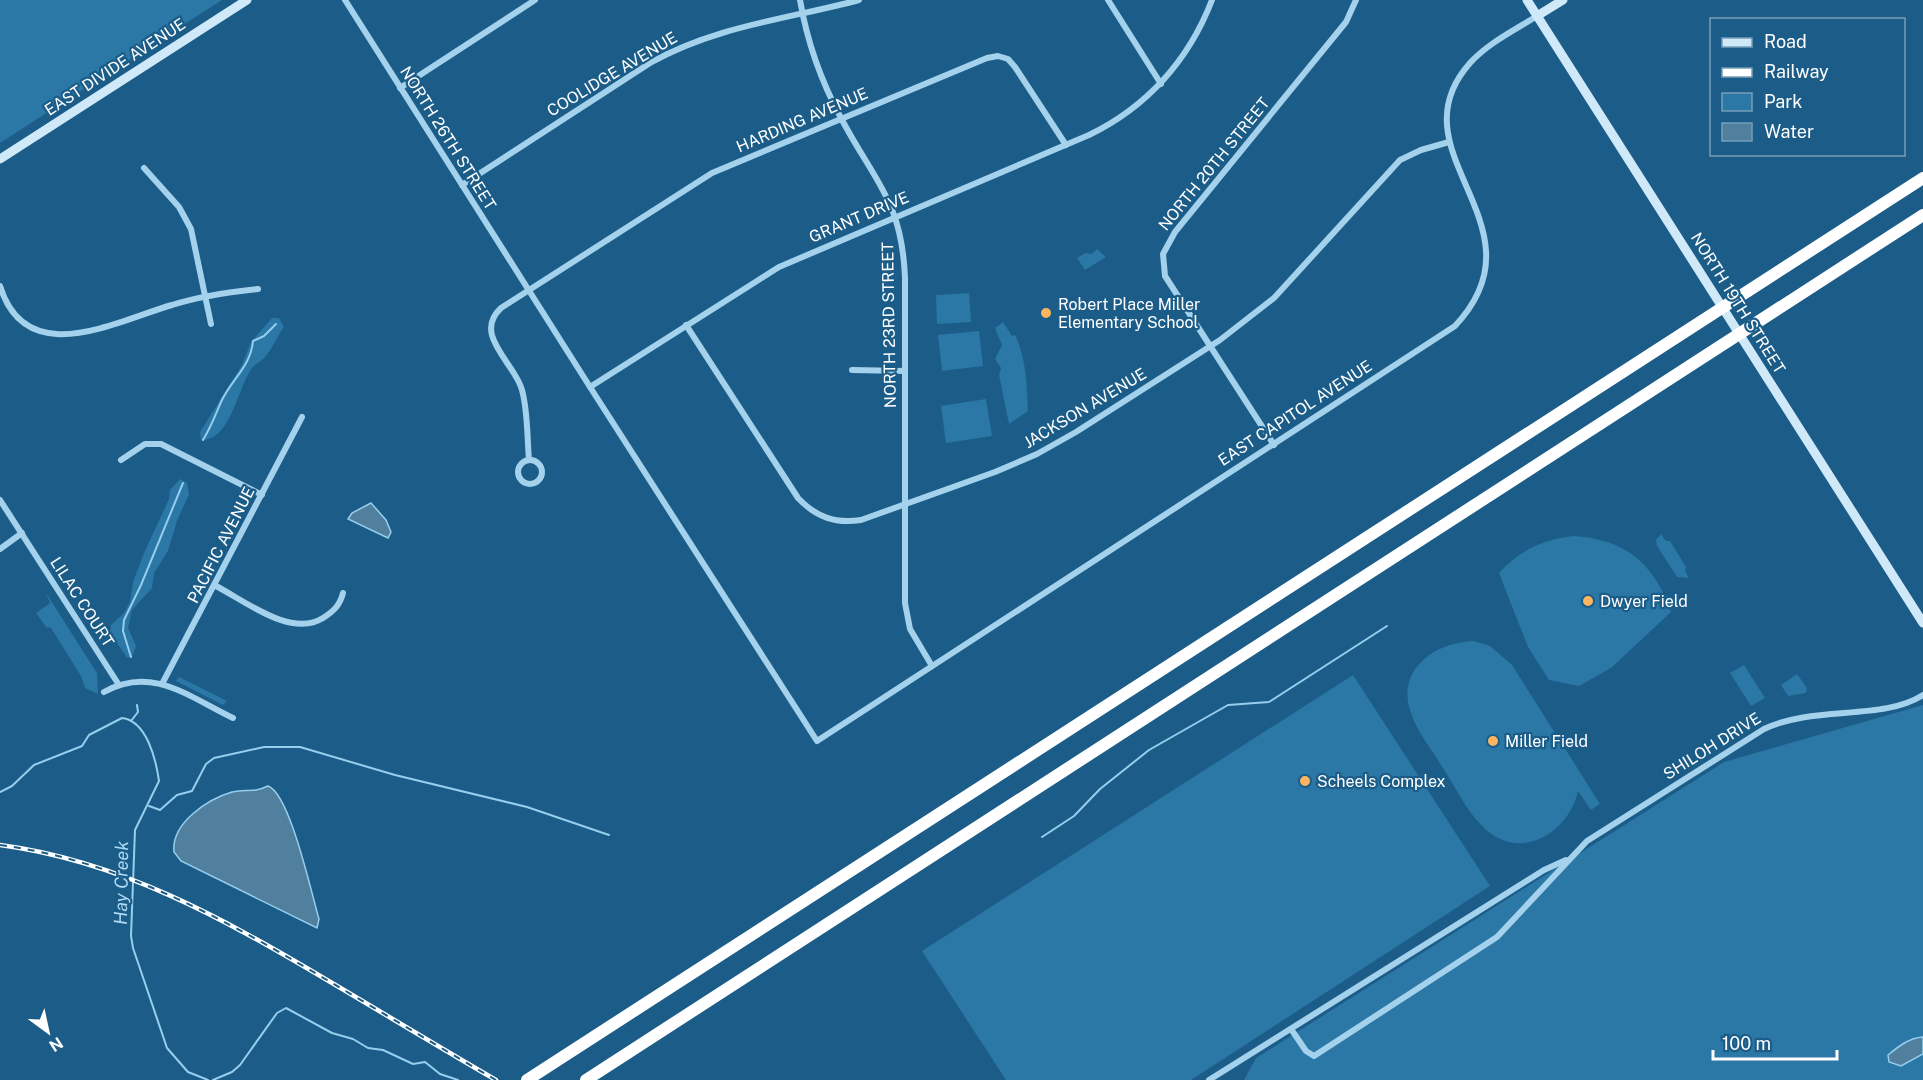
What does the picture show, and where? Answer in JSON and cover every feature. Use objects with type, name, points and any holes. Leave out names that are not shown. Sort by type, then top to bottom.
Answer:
[{"type":"highway","points":[[533,1077],[1923,178]]},
{"type":"highway","points":[[586,1080],[1923,215]]},
{"type":"street","name":"EAST DIVIDE AVENUE","points":[[0,159],[247,0]]},
{"type":"street","name":"NORTH 26TH STREET","points":[[345,0],[529,290]]},
{"type":"street","points":[[400,88],[535,0]]},
{"type":"street","name":"NORTH 23RD STREET","points":[[800,0],[818,67],[841,119],[881,182],[896,216],[904,261],[906,612],[914,637],[932,666]]},
{"type":"street","name":"COOLIDGE AVENUE","points":[[462,185],[674,50],[715,34],[859,0]]},
{"type":"street","points":[[1108,0],[1161,84]]},
{"type":"street","name":"GRANT DRIVE","points":[[590,387],[779,267],[1066,145],[1122,117],[1161,84],[1188,48],[1212,0]]},
{"type":"street","name":"NORTH 20TH STREET","points":[[1274,445],[1165,276],[1162,262],[1166,247],[1175,232],[1346,22],[1356,0]]},
{"type":"street","name":"NORTH 19TH STREET","points":[[1527,0],[1923,623]]},
{"type":"street","name":"EAST CAPITOL AVENUE","points":[[590,387],[817,741],[1447,333],[1463,318],[1475,301],[1486,268],[1486,239],[1449,142],[1449,104],[1463,72],[1487,48],[1563,0]]},
{"type":"street","name":"HARDING AVENUE","points":[[529,460],[523,391],[495,344],[490,330],[497,312],[700,180],[987,58],[998,56],[1008,59],[1015,66],[1066,145]]},
{"type":"street","name":"JACKSON AVENUE","points":[[686,325],[798,498],[824,517],[842,522],[861,520],[995,472],[1043,450],[1210,346],[1246,322],[1274,298],[1400,160],[1421,150],[1449,142]]},
{"type":"street","points":[[144,168],[179,207],[188,221],[194,239],[211,324]]},
{"type":"street","points":[[0,285],[9,304],[26,322],[49,333],[66,336],[90,332],[206,296],[258,289]]},
{"type":"street","points":[[529,290],[590,387]]},
{"type":"street","points":[[852,370],[905,371]]},
{"type":"street","name":"PACIFIC AVENUE","points":[[162,684],[216,586],[302,417]]},
{"type":"street","points":[[121,460],[144,444],[161,444],[262,495]]},
{"type":"street","name":"LILAC COURT","points":[[0,500],[119,685]]},
{"type":"street","points":[[0,549],[22,533]]},
{"type":"street","points":[[216,586],[283,621],[297,625],[311,624],[331,613],[339,604],[343,593]]},
{"type":"street","points":[[104,692],[119,685],[145,680],[162,684],[233,718]]},
{"type":"street","name":"SHILOH DRIVE","points":[[1291,1029],[1306,1052],[1314,1056],[1497,937],[1569,858],[1594,837],[1764,729],[1789,719],[1814,714],[1897,706],[1923,695]]},
{"type":"street","name":"SHILOH DRIVE","points":[[1209,1080],[1544,870],[1569,858]]},
{"type":"green space","points":[[0,0],[222,0],[0,143]]},
{"type":"green space","points":[[1097,249],[1106,257],[1085,270],[1077,258],[1085,253],[1092,254]]},
{"type":"green space","points":[[969,293],[971,322],[937,324],[936,295]]},
{"type":"green space","points":[[272,318],[279,318],[284,327],[267,355],[254,366],[248,375],[227,422],[212,438],[201,440],[200,432],[242,365],[251,342]]},
{"type":"green space","points":[[1003,322],[1012,336],[1015,335],[1019,344],[1024,362],[1027,392],[1028,411],[1009,424],[999,375],[1001,368],[995,359],[1002,345],[995,328]]},
{"type":"green space","points":[[979,331],[983,366],[942,371],[938,335]]},
{"type":"green space","points":[[986,399],[992,436],[946,443],[941,406]]},
{"type":"green space","points":[[180,479],[187,483],[189,494],[177,521],[168,551],[154,573],[152,588],[132,610],[128,628],[136,646],[132,657],[127,658],[110,632],[111,625],[124,613],[130,602],[133,582],[144,553],[169,499],[170,490]]},
{"type":"green space","points":[[1661,534],[1666,541],[1670,541],[1686,567],[1685,571],[1689,578],[1677,577],[1657,546],[1656,540]]},
{"type":"green space","name":"Dwyer Field","points":[[1573,536],[1608,542],[1635,557],[1656,580],[1671,612],[1611,668],[1579,686],[1549,680],[1528,647],[1499,573],[1515,558],[1532,547],[1551,540]]},
{"type":"green space","points":[[46,593],[97,673],[98,694],[85,688],[81,676],[51,628],[46,627],[36,613],[50,603]]},
{"type":"green space","points":[[1474,641],[1490,646],[1512,665],[1600,804],[1591,810],[1578,791],[1564,820],[1540,839],[1526,843],[1511,842],[1496,837],[1482,826],[1465,804],[1420,733],[1411,713],[1408,697],[1409,683],[1414,671],[1422,661],[1446,646]]},
{"type":"green space","points":[[1744,665],[1765,698],[1751,706],[1730,673]]},
{"type":"green space","points":[[1797,674],[1807,688],[1806,693],[1788,696],[1781,685]]},
{"type":"green space","name":"Scheels Complex","points":[[1353,675],[1490,886],[1191,1080],[1006,1080],[922,951]]},
{"type":"green space","points":[[179,677],[227,701],[223,705],[176,681]]},
{"type":"green space","points":[[1923,705],[1923,1080],[1244,1080],[1256,1058],[1724,762]]},
{"type":"water","points":[[371,503],[386,520],[391,532],[388,538],[348,519],[352,513]]},
{"type":"water","points":[[268,786],[276,793],[292,824],[319,919],[317,928],[181,861],[174,852],[178,831],[202,806],[222,795],[242,790],[257,790]]},
{"type":"water","points":[[1923,1037],[1923,1054],[1901,1066],[1889,1062],[1888,1055],[1896,1049],[1909,1041]]},
{"type":"waterway","points":[[203,440],[225,394],[249,358],[253,341],[264,336],[276,324]]},
{"type":"waterway","points":[[131,657],[123,631],[124,620],[183,483]]},
{"type":"waterway","points":[[1042,837],[1074,816],[1100,789],[1149,750],[1228,705],[1269,702],[1387,626]]},
{"type":"waterway","points":[[131,721],[138,712],[137,705]]},
{"type":"waterway","name":"Hay Creek","points":[[0,792],[12,786],[34,765],[82,746],[89,735],[122,718],[138,726],[144,734],[153,753],[159,781],[135,830],[131,936],[133,948],[167,1048],[188,1072],[208,1080]]},
{"type":"waterway","points":[[149,806],[160,810],[177,795],[192,791],[206,764],[214,758],[264,747],[300,747],[395,775],[527,807],[609,835]]},
{"type":"waterway","name":"Hay Creek","points":[[213,1080],[232,1072],[240,1065],[277,1013],[286,1008],[332,1033],[353,1039],[368,1048],[383,1050],[413,1064],[425,1062],[440,1074],[458,1080]]},
{"type":"railway","points":[[0,845],[88,864],[170,896],[288,957],[496,1080]]},
{"type":"place","name":"Robert Place Miller Elementary School","points":[[1046,313]]},
{"type":"place","name":"Dwyer Field","points":[[1588,601]]},
{"type":"place","name":"Miller Field","points":[[1493,741]]},
{"type":"place","name":"Scheels Complex","points":[[1305,781]]}]
